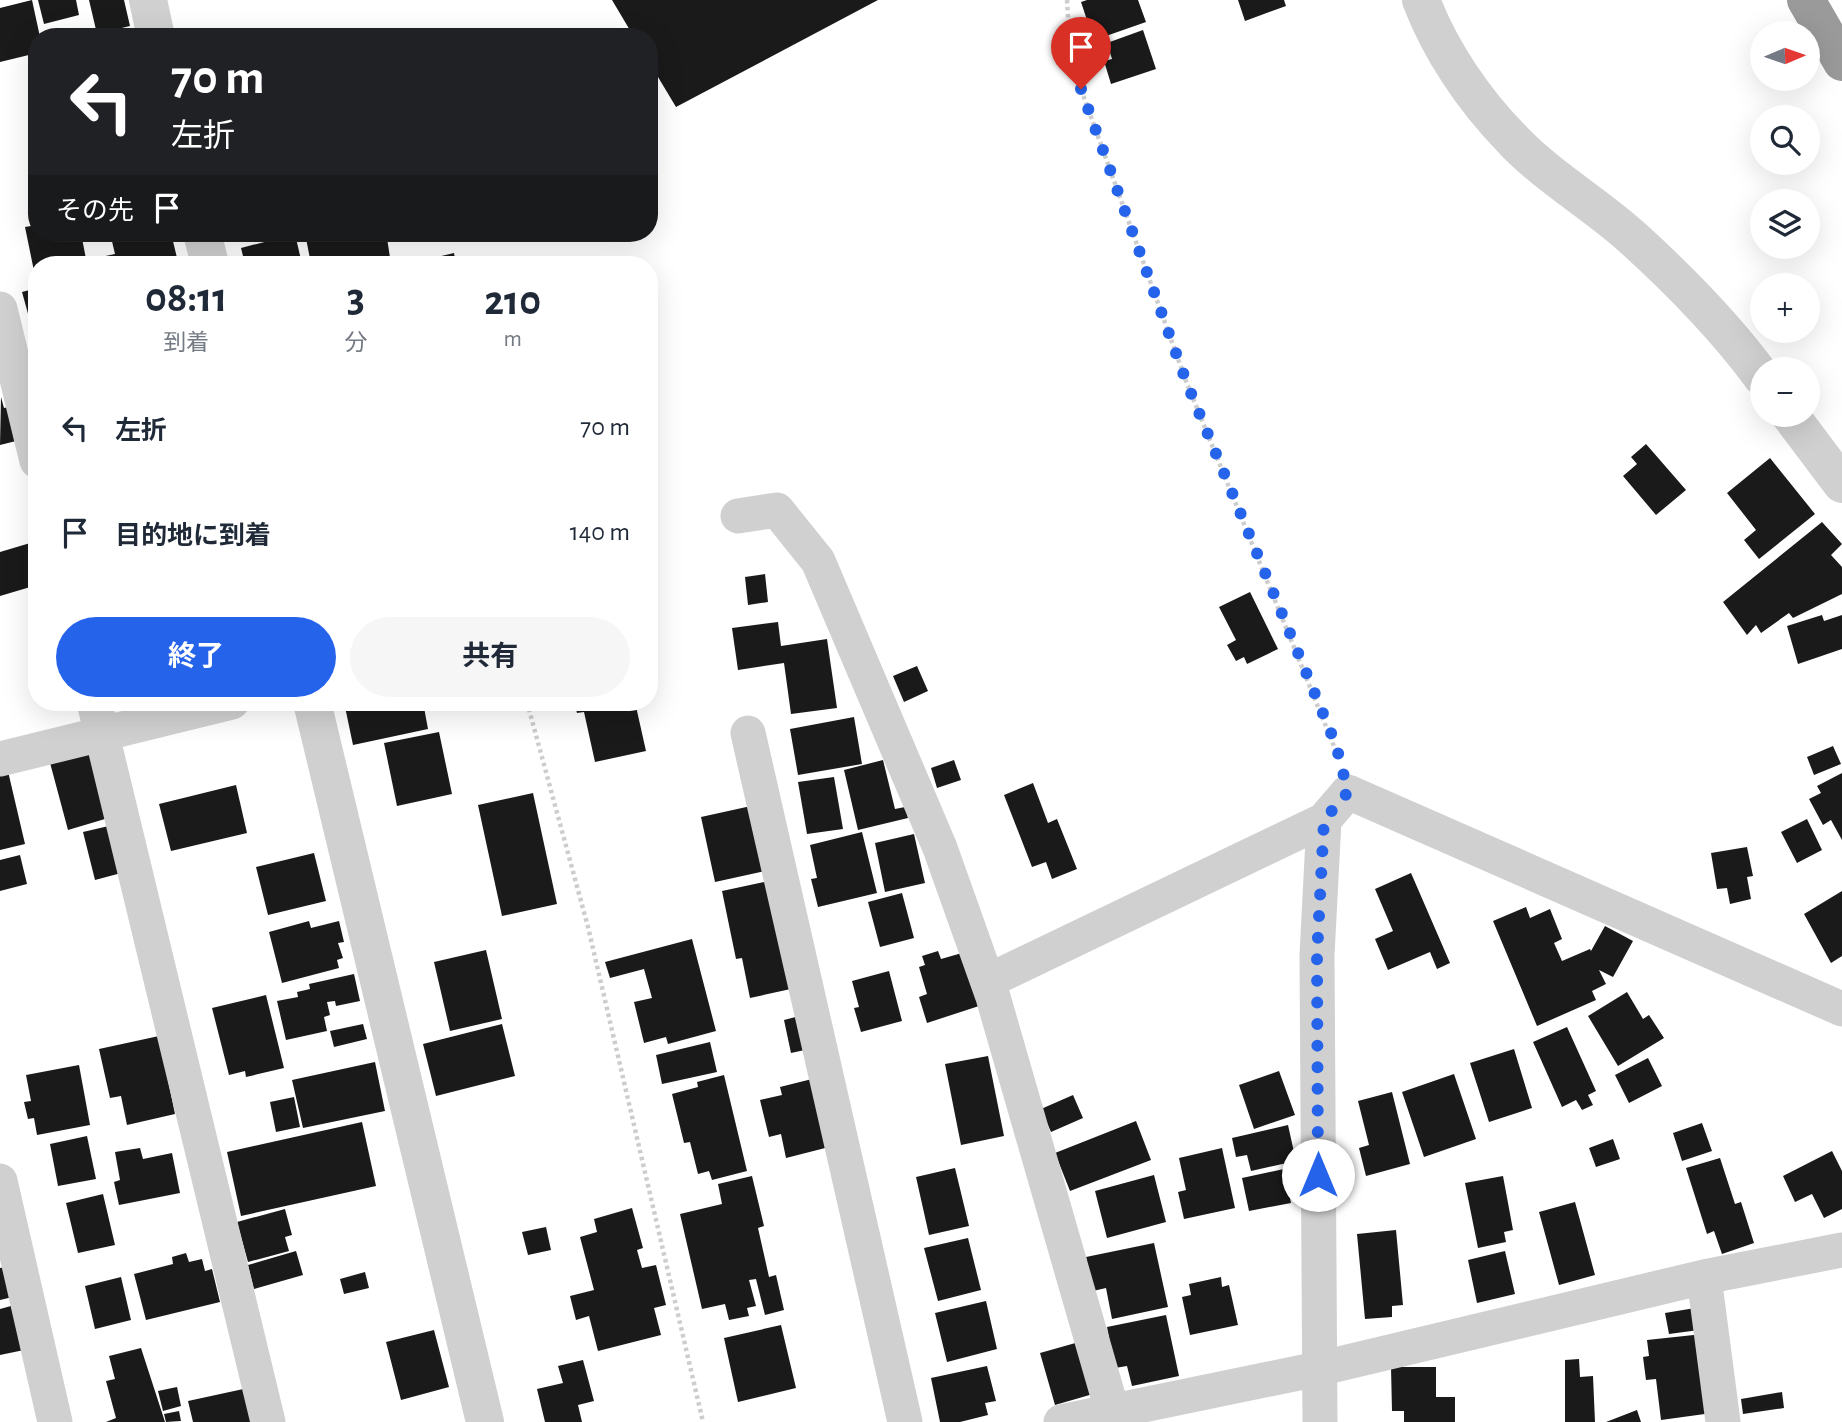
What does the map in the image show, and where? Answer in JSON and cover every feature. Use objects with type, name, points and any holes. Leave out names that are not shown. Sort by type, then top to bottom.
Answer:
[{"type":"highway","points":[[1806,0],[1842,62]]},
{"type":"street","points":[[148,0],[154,28]]},
{"type":"street","points":[[1421,0],[1430,25],[1469,88],[1511,139],[1635,240],[1750,361]]},
{"type":"street","points":[[0,309],[28,424]]},
{"type":"street","points":[[1799,427],[1842,484]]},
{"type":"street","points":[[738,516],[777,510],[818,561],[940,848],[988,981],[1112,1410]]},
{"type":"street","points":[[0,759],[98,718],[157,711]]},
{"type":"street","points":[[314,711],[485,1422]]},
{"type":"street","points":[[98,718],[268,1422]]},
{"type":"street","points":[[748,733],[905,1422]]},
{"type":"street","points":[[988,981],[1324,820],[1348,792],[1842,1009]]},
{"type":"street","points":[[1320,1422],[1317,955],[1324,820]]},
{"type":"street","points":[[0,1181],[55,1422]]},
{"type":"street","points":[[1061,1422],[1318,1368],[1704,1278],[1842,1250]]},
{"type":"street","points":[[1704,1278],[1723,1422]]},
{"type":"path","points":[[1067,0],[1070,51],[1081,89],[1186,381],[1336,745],[1348,792]]},
{"type":"path","points":[[529,711],[588,927],[703,1422]]},
{"type":"building","points":[[32,0],[38,28],[28,28],[28,55],[0,62],[0,8]]},
{"type":"building","points":[[38,0],[76,0],[79,15],[44,24]]},
{"type":"building","points":[[89,0],[124,0],[130,26],[96,28]]},
{"type":"building","points":[[612,0],[878,0],[676,107],[658,77],[658,28],[629,28]]},
{"type":"building","points":[[1138,0],[1146,22],[1086,43],[1080,25],[1088,23],[1081,2]]},
{"type":"building","points":[[1238,0],[1284,0],[1286,6],[1245,21]]},
{"type":"building","points":[[1143,30],[1156,69],[1111,84],[1104,61],[1112,59],[1107,43]]},
{"type":"building","points":[[28,242],[83,242],[85,256],[31,256]]},
{"type":"building","points":[[112,242],[173,242],[177,256],[106,256],[115,254]]},
{"type":"building","points":[[264,242],[297,242],[300,256],[243,256],[241,248]]},
{"type":"building","points":[[307,242],[388,242],[390,256],[309,256]]},
{"type":"building","points":[[28,290],[28,314],[22,292]]},
{"type":"building","points":[[1,397],[4,408],[16,405],[24,439],[0,445]]},
{"type":"building","points":[[1646,444],[1686,490],[1656,515],[1623,476],[1637,464],[1631,457]]},
{"type":"building","points":[[1770,458],[1815,514],[1759,559],[1744,540],[1756,530],[1727,493]]},
{"type":"building","points":[[1822,522],[1842,544],[1831,555],[1842,567],[1842,594],[1793,618],[1789,613],[1761,633],[1756,625],[1747,635],[1723,602]]},
{"type":"building","points":[[28,544],[28,588],[0,596],[0,552]]},
{"type":"building","points":[[765,574],[768,602],[748,605],[745,577]]},
{"type":"building","points":[[1250,592],[1278,649],[1247,664],[1244,657],[1236,661],[1227,645],[1236,640],[1219,607]]},
{"type":"building","points":[[1822,615],[1824,621],[1842,615],[1842,649],[1798,664],[1787,626]]},
{"type":"building","points":[[778,622],[781,646],[827,639],[837,708],[791,714],[784,663],[738,670],[732,628]]},
{"type":"building","points":[[917,666],[928,691],[904,702],[893,676]]},
{"type":"building","points":[[346,711],[425,711],[428,729],[353,745]]},
{"type":"building","points":[[576,711],[637,711],[646,751],[595,762],[584,712]]},
{"type":"building","points":[[854,717],[862,764],[798,775],[790,729]]},
{"type":"building","points":[[439,732],[452,794],[397,806],[384,743]]},
{"type":"building","points":[[96,746],[115,816],[68,830],[49,759]]},
{"type":"building","points":[[1833,746],[1841,764],[1814,775],[1807,757]]},
{"type":"building","points":[[883,760],[895,809],[905,807],[908,818],[858,830],[844,770]]},
{"type":"building","points":[[954,760],[961,780],[937,788],[931,768]]},
{"type":"building","points":[[7,767],[25,844],[0,850],[0,768]]},
{"type":"building","points":[[1842,773],[1842,840],[1831,820],[1823,825],[1809,799],[1821,793],[1817,786]]},
{"type":"building","points":[[834,777],[843,829],[807,834],[798,782]]},
{"type":"building","points":[[1033,783],[1048,823],[1057,819],[1077,869],[1052,879],[1046,862],[1032,867],[1004,795]]},
{"type":"building","points":[[236,785],[247,833],[171,851],[159,804]]},
{"type":"building","points":[[533,793],[557,904],[502,916],[478,805]]},
{"type":"building","points":[[751,806],[765,871],[715,882],[701,817]]},
{"type":"building","points":[[1807,819],[1822,850],[1797,863],[1781,832]]},
{"type":"building","points":[[113,825],[125,872],[95,880],[83,832]]},
{"type":"building","points":[[862,832],[877,893],[818,907],[811,879],[817,878],[810,845]]},
{"type":"building","points":[[914,834],[925,883],[885,892],[875,843]]},
{"type":"building","points":[[1747,847],[1753,876],[1747,877],[1751,899],[1730,904],[1727,888],[1717,889],[1711,853]]},
{"type":"building","points":[[314,853],[326,901],[268,915],[256,867]]},
{"type":"building","points":[[20,855],[27,884],[0,891],[0,860]]},
{"type":"building","points":[[1411,873],[1450,963],[1437,969],[1430,952],[1388,970],[1375,939],[1393,931],[1375,889]]},
{"type":"building","points":[[774,880],[800,987],[750,998],[742,958],[736,959],[722,891]]},
{"type":"building","points":[[1842,891],[1842,956],[1831,963],[1804,914]]},
{"type":"building","points":[[902,893],[914,938],[880,947],[868,902]]},
{"type":"building","points":[[1526,907],[1530,918],[1550,909],[1562,939],[1554,943],[1562,961],[1590,949],[1591,951],[1605,926],[1633,941],[1613,977],[1599,970],[1606,984],[1592,991],[1596,1000],[1537,1026],[1493,921]]},
{"type":"building","points":[[309,921],[311,928],[339,921],[344,942],[338,943],[343,958],[337,960],[339,968],[282,983],[269,932]]},
{"type":"building","points":[[692,939],[716,1031],[668,1044],[666,1037],[644,1043],[634,1002],[652,998],[644,969],[610,978],[605,962]]},
{"type":"building","points":[[486,950],[502,1019],[450,1031],[434,962]]},
{"type":"building","points":[[938,951],[941,959],[962,953],[979,1006],[927,1023],[919,997],[927,994],[919,967],[925,965],[922,956]]},
{"type":"building","points":[[889,971],[902,1021],[861,1032],[854,1008],[859,1007],[852,981]]},
{"type":"building","points":[[354,974],[360,1001],[336,1006],[335,1001],[327,1002],[330,1015],[324,1017],[327,1031],[286,1040],[277,1001],[298,997],[297,992],[310,989],[309,984]]},
{"type":"building","points":[[1627,992],[1643,1019],[1649,1015],[1664,1038],[1618,1066],[1588,1016]]},
{"type":"building","points":[[266,995],[284,1068],[246,1077],[245,1071],[229,1075],[212,1008]]},
{"type":"building","points":[[807,1014],[814,1048],[791,1053],[784,1020]]},
{"type":"building","points":[[363,1024],[367,1039],[334,1047],[330,1031]]},
{"type":"building","points":[[502,1024],[515,1076],[436,1096],[423,1044]]},
{"type":"building","points":[[1567,1027],[1596,1091],[1588,1095],[1593,1105],[1582,1110],[1576,1100],[1562,1107],[1533,1042]]},
{"type":"building","points":[[159,1036],[175,1114],[127,1125],[121,1096],[110,1098],[99,1049]]},
{"type":"building","points":[[710,1042],[717,1072],[662,1084],[656,1055]]},
{"type":"building","points":[[1514,1049],[1532,1108],[1489,1122],[1470,1063]]},
{"type":"building","points":[[988,1056],[1004,1136],[961,1145],[945,1064]]},
{"type":"building","points":[[1648,1058],[1662,1086],[1629,1103],[1615,1075]]},
{"type":"building","points":[[375,1062],[385,1111],[303,1128],[292,1080]]},
{"type":"building","points":[[79,1065],[90,1125],[37,1135],[34,1118],[28,1119],[24,1102],[31,1101],[26,1075]]},
{"type":"building","points":[[1279,1071],[1295,1115],[1254,1129],[1239,1085]]},
{"type":"building","points":[[1454,1074],[1476,1139],[1424,1157],[1402,1092]]},
{"type":"building","points":[[724,1075],[747,1171],[712,1180],[709,1171],[698,1174],[690,1142],[684,1143],[672,1094],[698,1087],[697,1082]]},
{"type":"building","points":[[812,1079],[837,1145],[786,1158],[781,1134],[769,1137],[760,1100],[782,1095],[780,1087]]},
{"type":"building","points":[[1392,1092],[1410,1164],[1366,1176],[1359,1148],[1369,1145],[1358,1101]]},
{"type":"building","points":[[1073,1095],[1083,1118],[1051,1132],[1041,1109]]},
{"type":"building","points":[[294,1097],[300,1127],[276,1132],[270,1102]]},
{"type":"building","points":[[1136,1121],[1151,1160],[1070,1191],[1055,1153]]},
{"type":"building","points":[[362,1122],[376,1186],[241,1216],[227,1152]]},
{"type":"building","points":[[1702,1123],[1712,1151],[1682,1161],[1673,1133]]},
{"type":"building","points":[[1288,1125],[1296,1161],[1251,1171],[1247,1155],[1236,1157],[1232,1138]]},
{"type":"building","points":[[87,1136],[96,1179],[58,1186],[50,1144]]},
{"type":"building","points":[[1613,1139],[1620,1159],[1596,1167],[1589,1148]]},
{"type":"building","points":[[140,1148],[143,1159],[172,1153],[180,1193],[119,1205],[114,1182],[120,1180],[115,1152]]},
{"type":"building","points":[[1222,1148],[1235,1208],[1184,1219],[1178,1192],[1186,1190],[1179,1158]]},
{"type":"building","points":[[1832,1151],[1842,1171],[1842,1209],[1824,1218],[1812,1194],[1795,1202],[1783,1176]]},
{"type":"building","points":[[1720,1158],[1735,1204],[1741,1202],[1754,1243],[1722,1254],[1714,1231],[1707,1234],[1686,1168]]},
{"type":"building","points":[[955,1168],[969,1226],[929,1235],[916,1177]]},
{"type":"building","points":[[1284,1169],[1291,1203],[1249,1211],[1242,1178]]},
{"type":"building","points":[[1154,1175],[1166,1222],[1107,1238],[1095,1191]]},
{"type":"building","points":[[752,1176],[764,1226],[758,1228],[769,1277],[776,1275],[784,1310],[765,1315],[756,1279],[749,1280],[756,1306],[747,1308],[749,1316],[729,1320],[725,1304],[702,1309],[680,1214],[722,1204],[718,1184]]},
{"type":"building","points":[[1503,1176],[1513,1230],[1504,1232],[1506,1242],[1478,1248],[1465,1183]]},
{"type":"building","points":[[103,1194],[115,1245],[78,1253],[66,1203]]},
{"type":"building","points":[[1575,1202],[1595,1275],[1559,1285],[1539,1212]]},
{"type":"building","points":[[632,1208],[643,1248],[637,1250],[642,1268],[656,1265],[666,1305],[654,1308],[661,1335],[598,1351],[589,1316],[576,1320],[570,1296],[594,1290],[580,1237],[597,1232],[594,1219]]},
{"type":"building","points":[[285,1209],[292,1235],[285,1237],[289,1251],[248,1262],[237,1222]]},
{"type":"building","points":[[546,1227],[551,1250],[528,1255],[522,1232]]},
{"type":"building","points":[[1396,1230],[1403,1305],[1392,1306],[1392,1317],[1365,1319],[1357,1234]]},
{"type":"building","points":[[968,1238],[981,1290],[938,1301],[924,1248]]},
{"type":"building","points":[[1154,1243],[1168,1307],[1112,1319],[1106,1288],[1093,1291],[1086,1257]]},
{"type":"building","points":[[296,1251],[303,1275],[254,1289],[248,1265]]},
{"type":"building","points":[[1505,1251],[1515,1294],[1477,1303],[1468,1260]]},
{"type":"building","points":[[186,1253],[189,1262],[202,1259],[205,1271],[212,1269],[220,1302],[146,1320],[134,1274],[173,1264],[172,1257]]},
{"type":"building","points":[[9,1266],[17,1296],[0,1300],[0,1268]]},
{"type":"building","points":[[365,1272],[369,1288],[344,1294],[340,1279]]},
{"type":"building","points":[[121,1277],[131,1320],[95,1329],[85,1286]]},
{"type":"building","points":[[1221,1277],[1222,1287],[1229,1285],[1238,1325],[1190,1335],[1182,1297],[1191,1295],[1189,1284]]},
{"type":"building","points":[[986,1301],[997,1349],[947,1362],[935,1313]]},
{"type":"building","points":[[11,1306],[24,1350],[0,1355],[0,1309]]},
{"type":"building","points":[[1695,1308],[1699,1330],[1669,1334],[1665,1313]]},
{"type":"building","points":[[1166,1315],[1179,1376],[1132,1386],[1127,1366],[1115,1368],[1107,1327]]},
{"type":"building","points":[[781,1325],[796,1388],[738,1402],[724,1338]]},
{"type":"building","points":[[434,1330],[449,1387],[401,1400],[386,1342]]},
{"type":"building","points":[[1703,1334],[1712,1413],[1661,1420],[1656,1379],[1646,1380],[1643,1357],[1649,1356],[1647,1340]]},
{"type":"building","points":[[1079,1342],[1093,1394],[1055,1405],[1040,1353]]},
{"type":"building","points":[[141,1348],[165,1422],[106,1422],[116,1418],[106,1381],[115,1379],[109,1356]]},
{"type":"building","points":[[1579,1359],[1580,1377],[1593,1376],[1595,1422],[1565,1422],[1565,1360]]},
{"type":"building","points":[[583,1360],[594,1401],[578,1405],[582,1422],[545,1422],[537,1389],[563,1383],[558,1366]]},
{"type":"building","points":[[987,1366],[996,1401],[985,1403],[988,1415],[960,1422],[940,1422],[931,1378]]},
{"type":"building","points":[[1391,1367],[1436,1367],[1436,1397],[1455,1397],[1455,1422],[1404,1422],[1404,1411],[1392,1411]]},
{"type":"building","points":[[177,1387],[181,1406],[163,1411],[158,1391]]},
{"type":"building","points":[[248,1388],[255,1422],[193,1422],[188,1401]]},
{"type":"building","points":[[1782,1392],[1784,1408],[1743,1414],[1741,1399]]},
{"type":"building","points":[[1637,1410],[1641,1422],[1606,1422]]},
{"type":"building","points":[[179,1411],[181,1421],[166,1422],[164,1414]]},
{"type":"route","points":[[1081,89],[1186,381],[1336,745],[1348,792],[1324,820],[1317,955],[1318,1175]]}]
